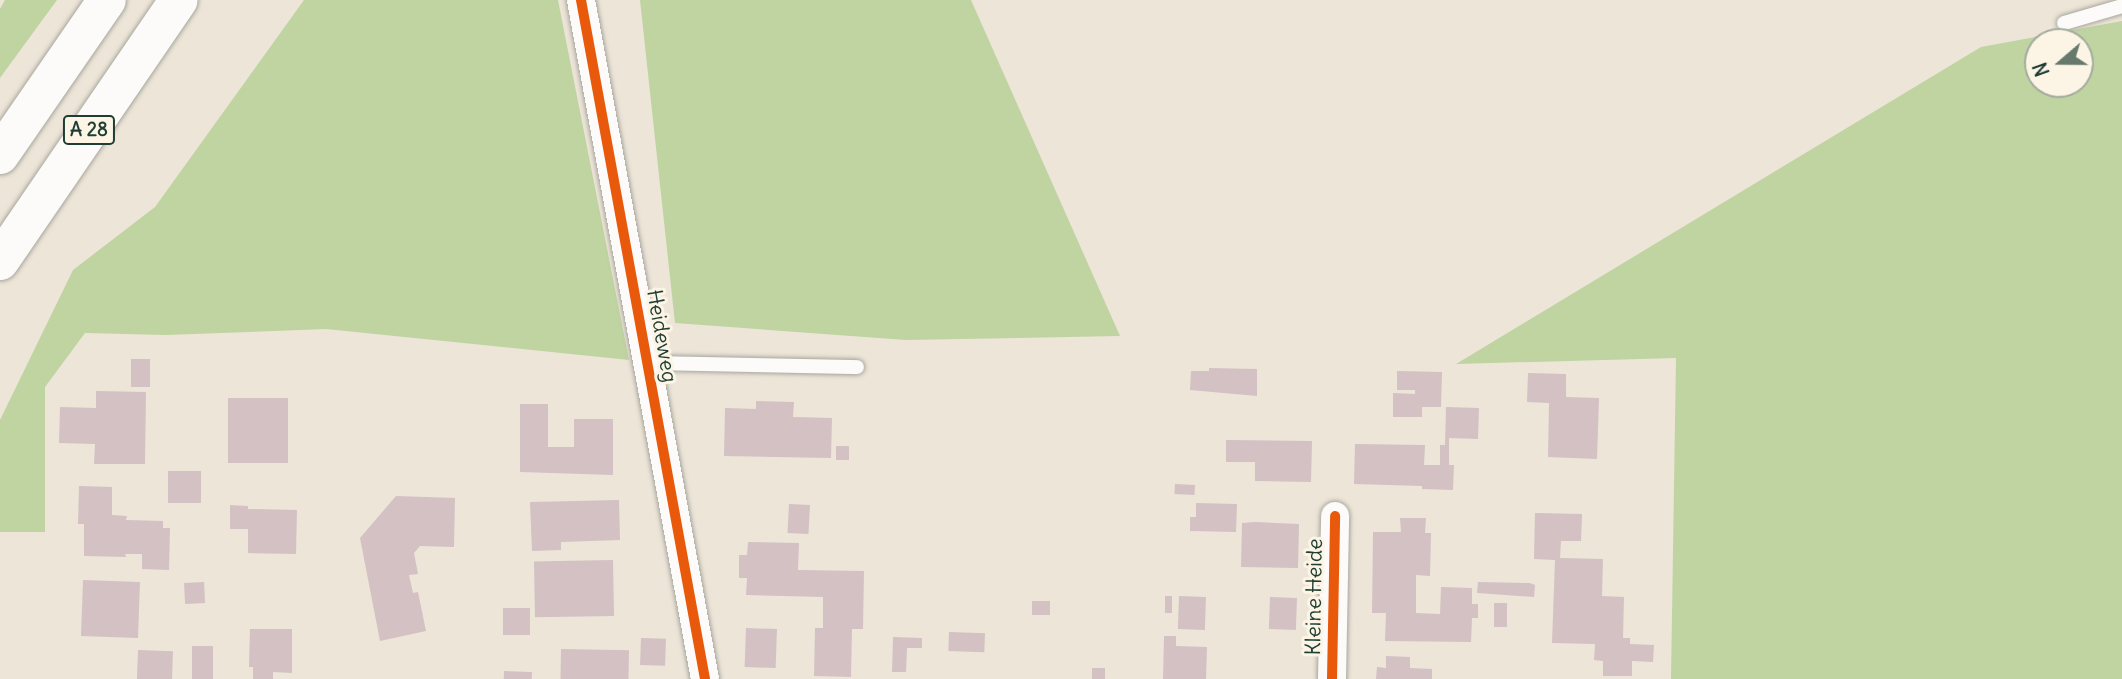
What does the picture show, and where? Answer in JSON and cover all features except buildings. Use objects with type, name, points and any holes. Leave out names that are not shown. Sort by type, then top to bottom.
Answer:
[{"type":"highway","name":"A 28","points":[[0,155],[107,0]]},
{"type":"highway","name":"A 28","points":[[0,261],[179,0]]},
{"type":"street","name":"Heideweg","points":[[581,0],[705,679]]},
{"type":"street","name":"Kleine Heide","points":[[1332,679],[1335,516]]},
{"type":"lane","points":[[2064,23],[2122,6]]},
{"type":"lane","points":[[647,363],[858,367]]},
{"type":"green space","points":[[5,0],[57,0],[0,78],[0,9]]},
{"type":"green space","points":[[304,0],[558,0],[629,360],[326,329],[166,335],[85,333],[45,387],[45,532],[0,532],[0,420],[73,270],[155,207]]},
{"type":"green space","points":[[640,0],[971,0],[1120,336],[906,340],[675,323]]},
{"type":"green space","points":[[2122,21],[2122,679],[1671,679],[1676,358],[1456,364],[1981,47],[2024,39],[2024,98],[2094,98],[2094,28],[2084,28]]},
{"type":"cycle path","points":[[581,0],[705,679]]},
{"type":"cycle path","points":[[1332,679],[1335,516]]}]
